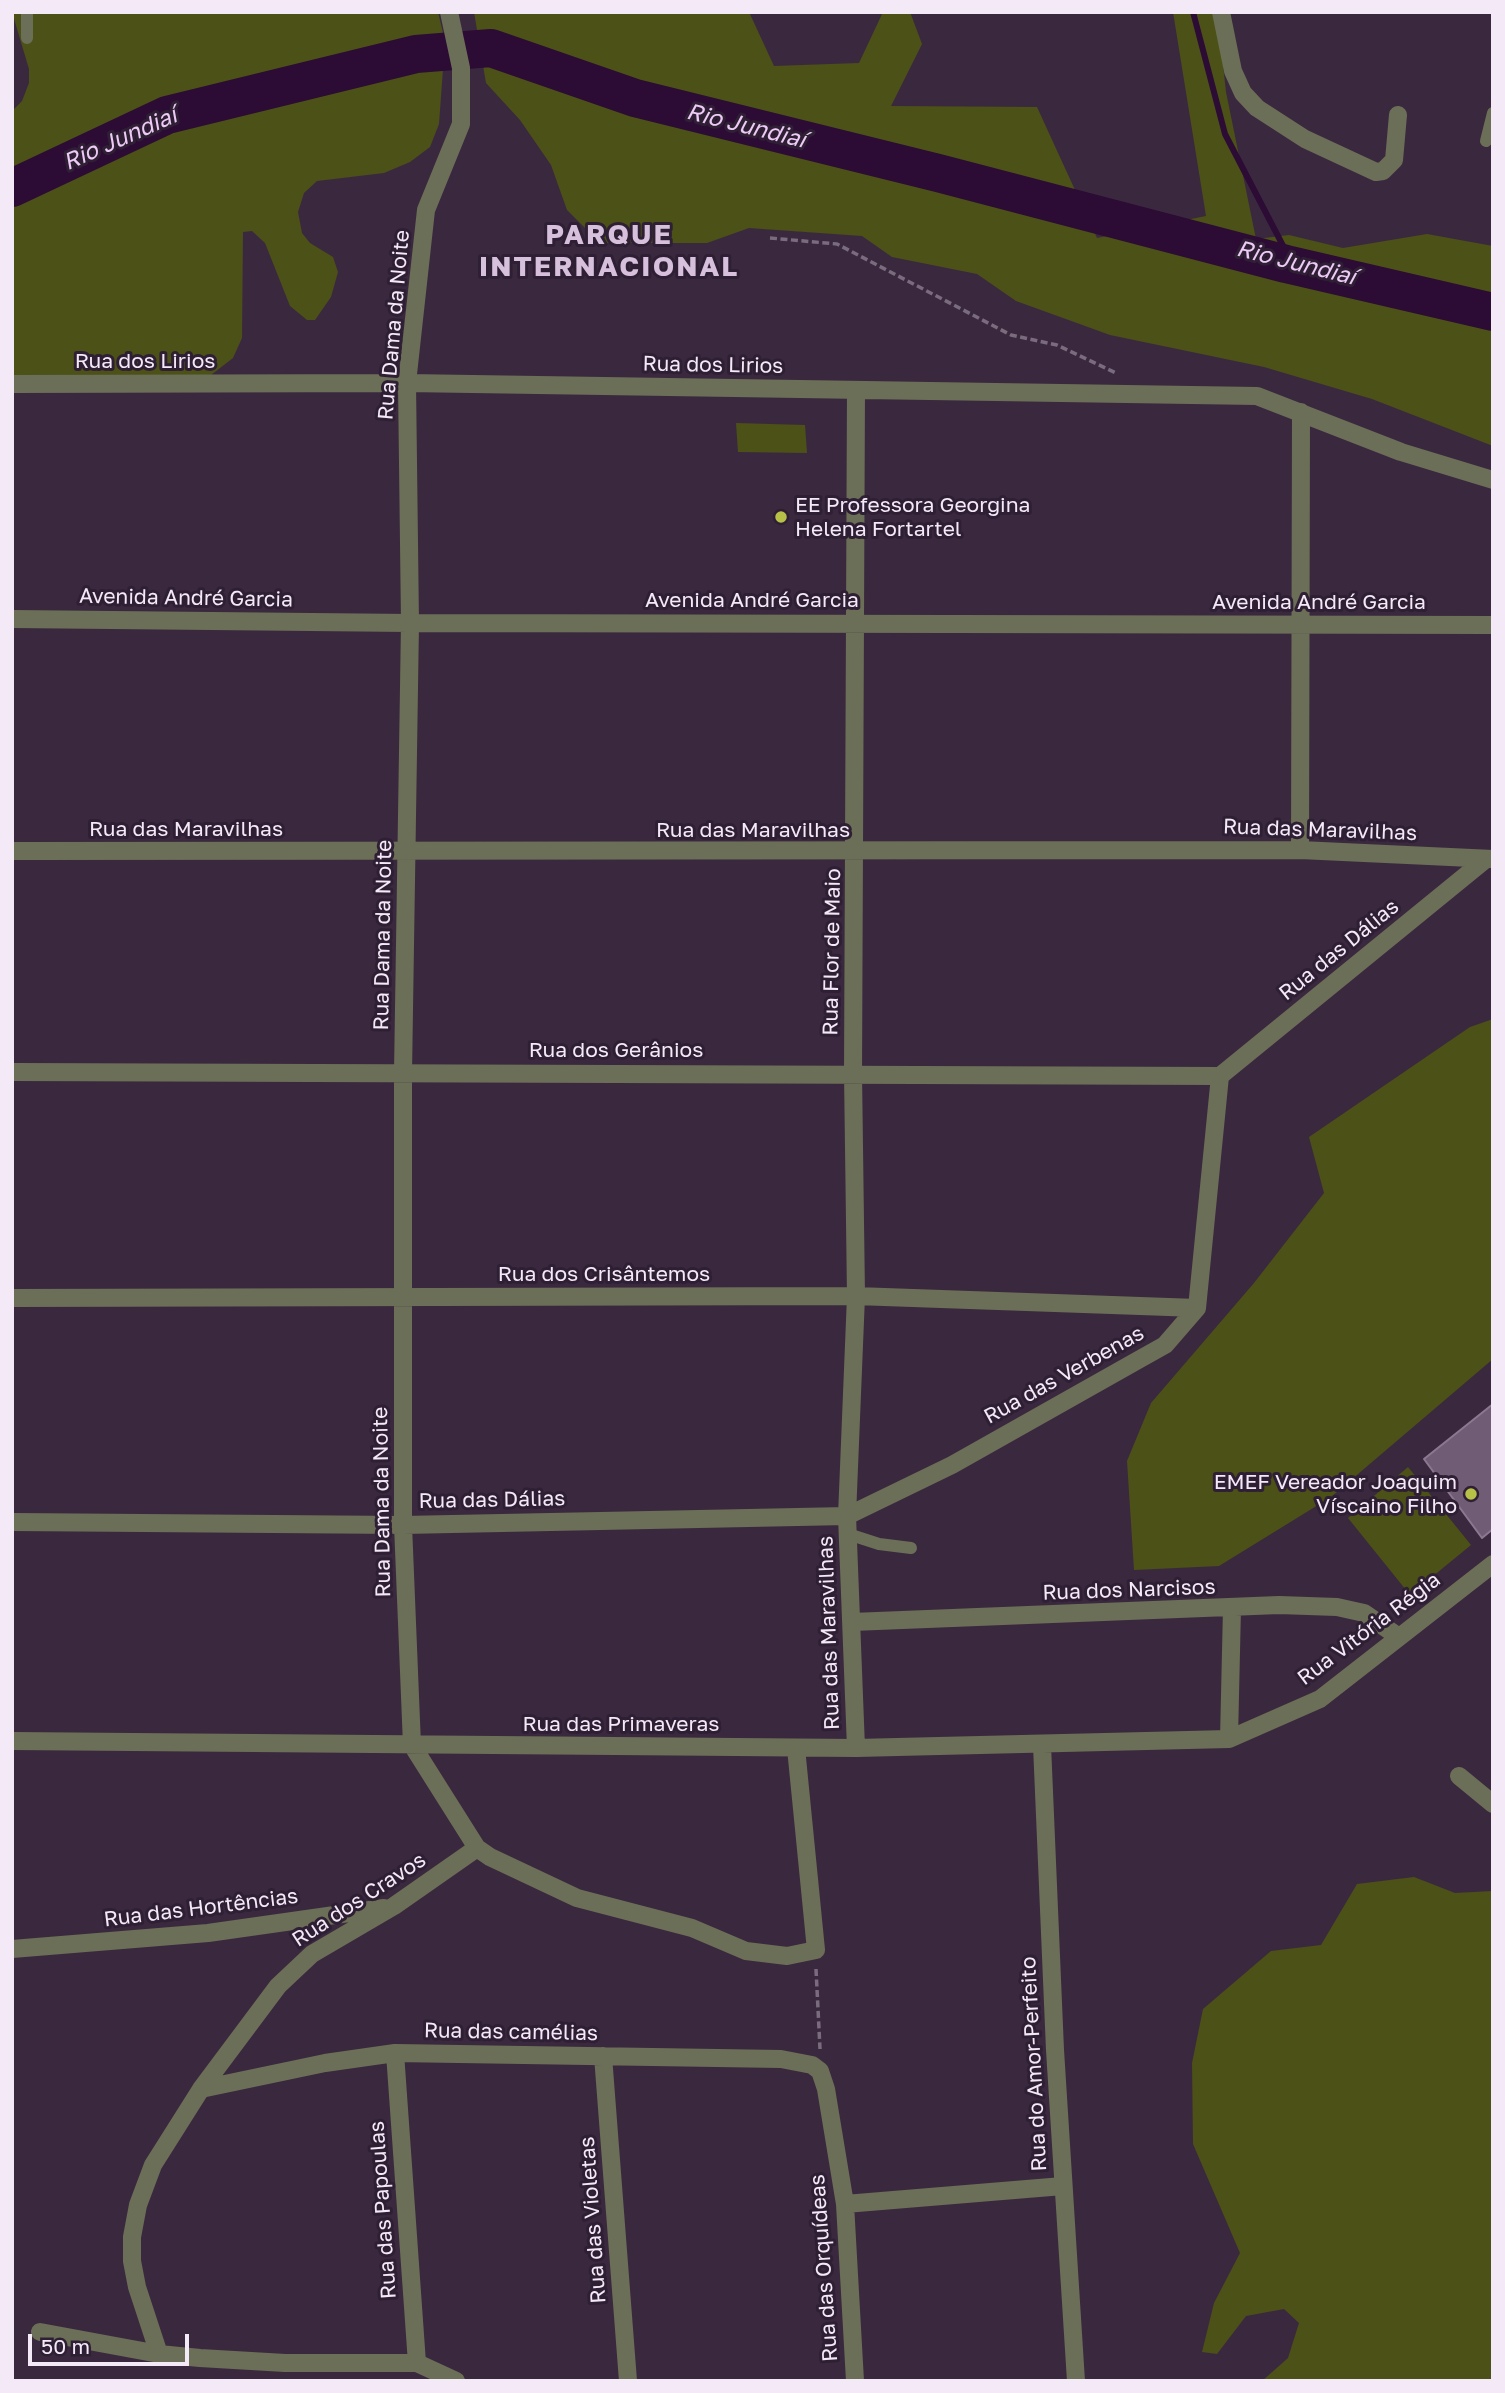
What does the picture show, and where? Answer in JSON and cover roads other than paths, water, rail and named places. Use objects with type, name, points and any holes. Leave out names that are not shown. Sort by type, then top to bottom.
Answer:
[{"type":"street","points":[[1221,12],[1233,71],[1243,93],[1257,108],[1305,139],[1376,172],[1383,171],[1394,160],[1398,115]]},
{"type":"street","name":"Rua Dama da Noite","points":[[449,14],[461,68],[461,124],[426,210],[407,383],[410,623],[403,1073],[403,1525],[412,1745],[477,1848]]},
{"type":"street","name":"Rua dos Lirios","points":[[12,384],[407,383],[1257,396],[1401,452],[1493,480]]},
{"type":"street","name":"Rua Flor de Maio","points":[[847,1516],[856,1296],[853,623],[856,390]]},
{"type":"street","points":[[1300,850],[1301,412]]},
{"type":"street","name":"Avenida André Garcia","points":[[12,619],[410,623],[1493,625]]},
{"type":"street","name":"Rua das Maravilhas","points":[[12,851],[1300,850],[1489,859]]},
{"type":"street","name":"Rua das Dálias","points":[[1220,1076],[1489,859]]},
{"type":"street","name":"Rua dos Gerânios","points":[[12,1072],[1220,1076]]},
{"type":"street","points":[[1196,1308],[1220,1076]]},
{"type":"street","name":"Rua dos Crisântemos","points":[[12,1298],[856,1296],[1196,1308]]},
{"type":"street","name":"Rua das Verbenas","points":[[847,1516],[952,1465],[1157,1350],[1196,1308]]},
{"type":"street","name":"Rua das Maravilhas","points":[[847,1516],[856,1748]]},
{"type":"street","name":"Rua das Dálias","points":[[12,1522],[403,1525],[847,1516]]},
{"type":"street","name":"Rua Vitória Régia","points":[[1229,1739],[1320,1699],[1493,1564]]},
{"type":"street","name":"Rua dos Narcisos","points":[[852,1622],[1279,1605],[1337,1607],[1364,1614],[1399,1637]]},
{"type":"street","points":[[1229,1739],[1232,1608]]},
{"type":"street","name":"Rua das Primaveras","points":[[12,1741],[856,1748],[1229,1739]]},
{"type":"street","name":"Rua do Amor-Perfeito","points":[[1042,1745],[1063,2186],[1076,2381]]},
{"type":"street","points":[[477,1848],[577,1898],[692,1928],[746,1951],[788,1956],[816,1950],[796,1748]]},
{"type":"street","points":[[1459,1776],[1493,1804]]},
{"type":"street","name":"Rua dos Cravos","points":[[159,2354],[137,2287],[132,2237],[142,2191],[153,2165],[201,2089],[278,1986],[312,1954],[394,1906],[477,1848]]},
{"type":"street","name":"Rua das Hortências","points":[[12,1950],[208,1933],[394,1906]]},
{"type":"street","name":"Rua das camélias","points":[[201,2089],[325,2063],[395,2053],[781,2059],[802,2061],[820,2071]]},
{"type":"street","name":"Rua das Papoulas","points":[[395,2053],[417,2363]]},
{"type":"street","name":"Rua das Violetas","points":[[603,2056],[628,2381]]},
{"type":"street","name":"Rua das Orquídeas","points":[[820,2071],[845,2204],[855,2381]]},
{"type":"street","points":[[845,2204],[1063,2186]]},
{"type":"street","points":[[40,2332],[159,2354],[285,2363],[417,2363],[456,2381]]},
{"type":"lane","points":[[27,12],[27,38]]},
{"type":"lane","points":[[1486,141],[1493,113]]},
{"type":"lane","points":[[848,1534],[878,1544],[911,1548]]},
{"type":"waterway","points":[[1193,12],[1225,134],[1293,265]]},
{"type":"waterway","name":"Rio Jundiaí","points":[[12,188],[167,115],[416,54],[491,48],[635,98],[938,173],[1286,264],[1493,312]]},
{"type":"place","name":"EE Professora Georgina Helena Fortartel","points":[[781,517]]},
{"type":"place","name":"EMEF Vereador Joaquim Víscaino Filho","points":[[1471,1494]]},
{"type":"district","name":"PARQUE INTERNACIONAL","points":[[609,251]]}]
